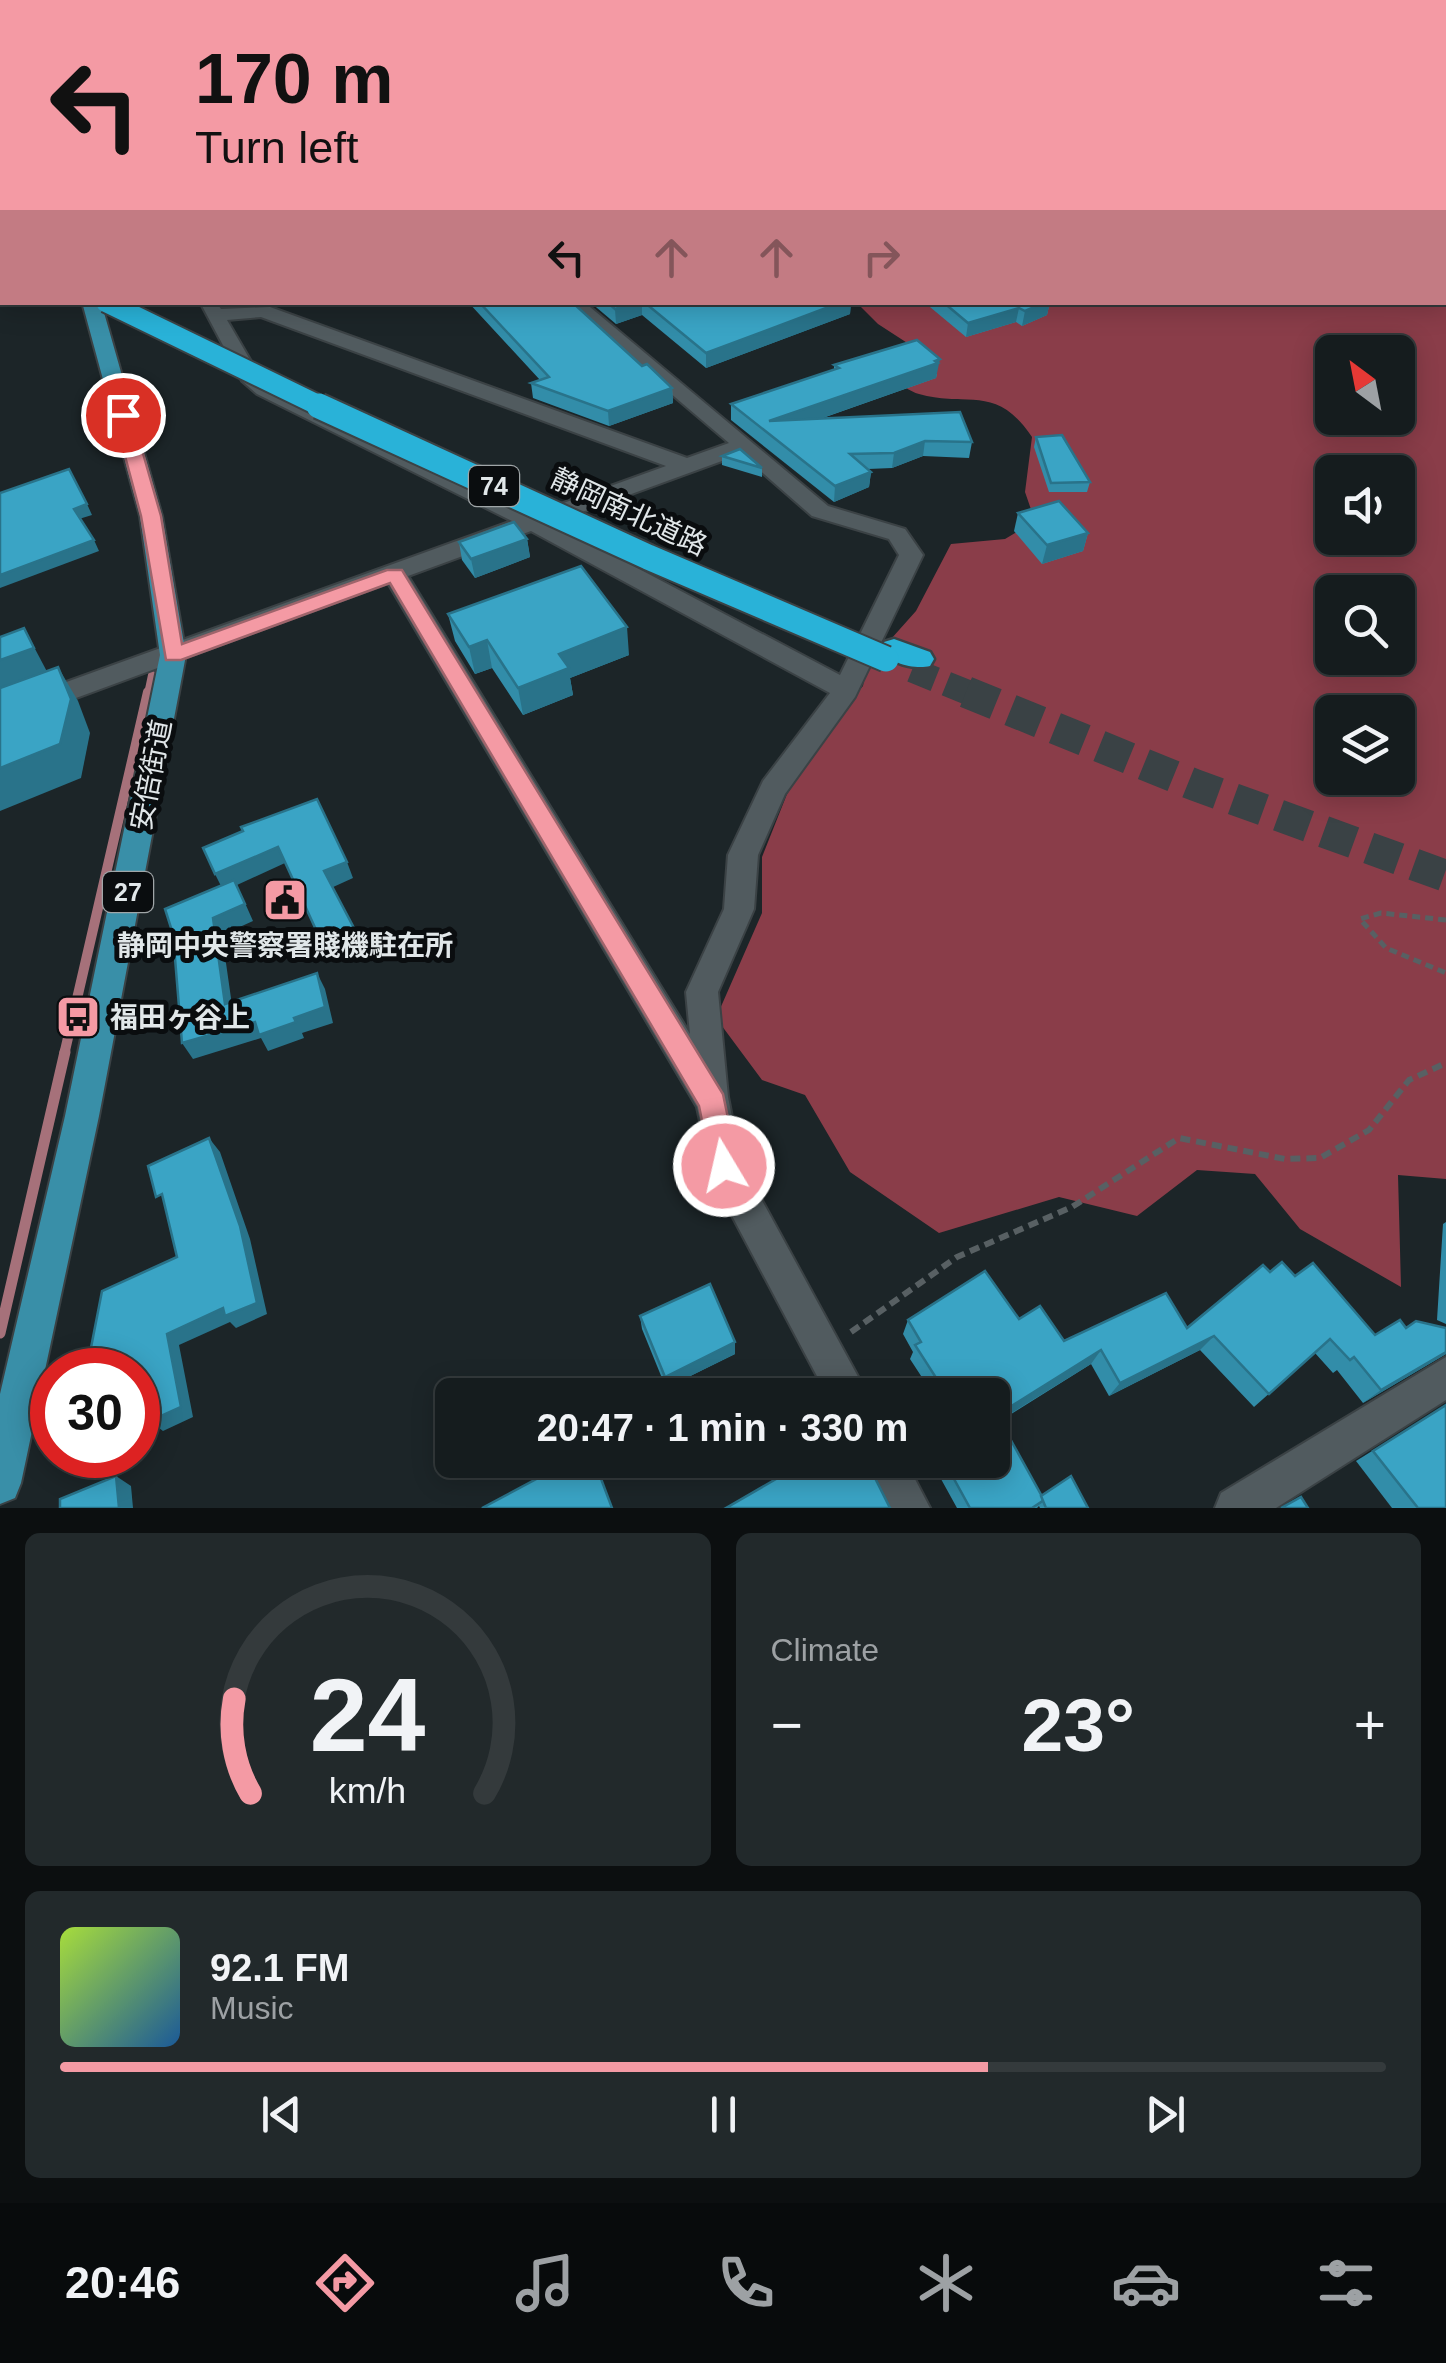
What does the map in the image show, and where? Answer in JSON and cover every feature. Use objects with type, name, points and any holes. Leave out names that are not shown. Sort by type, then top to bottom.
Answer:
[{"type":"highway","name":"静岡南北道路","points":[[112,305],[236,368],[648,557],[903,659],[248,362],[136,305]]},
{"type":"main road","name":"安倍街道","points":[[0,1483],[86,1098],[173,655],[151,516],[92,305]]},
{"type":"street","points":[[576,305],[820,511],[897,534],[911,555],[846,690],[773,788],[743,855],[739,909],[702,992],[713,1103],[724,1166],[839,1378]]},
{"type":"street","points":[[211,309],[263,311],[457,386],[687,466]]},
{"type":"street","points":[[211,309],[252,381],[264,390],[534,522],[846,690]]},
{"type":"street","points":[[0,716],[744,445]]},
{"type":"street","points":[[394,574],[713,1103]]},
{"type":"street","points":[[1236,1508],[1334,1451],[1446,1377]]},
{"type":"street","points":[[892,1478],[908,1508]]},
{"type":"path","points":[[1446,920],[1382,913],[1360,918],[1374,942],[1404,961],[1446,973]]},
{"type":"path","points":[[824,1351],[958,1257],[1072,1208],[1179,1138],[1285,1160],[1320,1158],[1369,1130],[1410,1080],[1446,1063]]},
{"type":"shaded area","points":[[859,305],[1446,305],[1446,1179],[1398,1175],[1401,1287],[1300,1229],[1255,1174],[1197,1170],[1137,1216],[1059,1197],[939,1233],[850,1172],[805,1095],[762,1080],[716,1018],[762,913],[762,857],[787,794],[843,708],[863,686],[866,667],[916,611],[951,544],[1005,539],[1035,521],[1025,492],[1032,437],[1019,420],[993,403],[919,394],[892,378],[915,348],[878,324]]},
{"type":"building","points":[[482,305],[575,305],[672,388],[608,411],[531,383],[549,377]]},
{"type":"building","points":[[648,305],[834,305],[706,353]]},
{"type":"building","points":[[947,305],[1039,305],[1025,311],[1019,308],[968,323]]},
{"type":"building","points":[[917,340],[940,359],[935,361],[938,363],[769,421],[960,412],[972,442],[925,441],[894,453],[850,454],[871,472],[835,486],[731,404],[839,368],[834,365]]},
{"type":"building","points":[[1062,435],[1090,482],[1051,483],[1036,437]]},
{"type":"building","points":[[740,449],[762,468],[722,456]]},
{"type":"building","points":[[69,469],[87,504],[74,509],[94,540],[0,575],[0,493]]},
{"type":"building","points":[[1059,501],[1088,533],[1047,545],[1018,513]]},
{"type":"building","points":[[514,522],[527,539],[471,559],[459,542]]},
{"type":"building","points":[[581,566],[627,627],[559,654],[569,668],[518,688],[487,640],[469,647],[448,614]]},
{"type":"building","points":[[24,628],[34,648],[0,660],[0,637]]},
{"type":"building","points":[[58,667],[71,699],[60,744],[0,768],[0,688]]},
{"type":"building","points":[[317,799],[347,862],[324,871],[355,930],[323,945],[278,847],[215,874],[203,848],[243,831],[241,827]]},
{"type":"building","points":[[234,880],[245,904],[213,918],[225,1004],[317,973],[325,1007],[259,1035],[255,1022],[182,1043],[173,934],[165,909]]},
{"type":"building","points":[[209,1138],[240,1226],[257,1303],[225,1316],[223,1308],[167,1334],[181,1407],[160,1416],[160,1348],[91,1348],[102,1291],[177,1257],[162,1194],[156,1197],[148,1166]]},
{"type":"building","points":[[1282,1262],[1295,1276],[1313,1263],[1375,1335],[1400,1320],[1406,1328],[1416,1321],[1446,1328],[1446,1352],[1381,1390],[1354,1357],[1350,1360],[1330,1339],[1269,1394],[1214,1336],[1120,1383],[1101,1350],[1010,1407],[1010,1378],[932,1378],[935,1376],[915,1345],[921,1342],[908,1320],[985,1271],[1019,1319],[1040,1306],[1064,1341],[1166,1293],[1187,1328],[1263,1265],[1270,1272]]},
{"type":"building","points":[[710,1284],[735,1342],[665,1377],[640,1316]]},
{"type":"building","points":[[1446,1405],[1446,1508],[1418,1508],[1373,1451]]},
{"type":"building","points":[[1010,1439],[1044,1500],[1032,1508],[970,1508],[954,1478],[1010,1478]]},
{"type":"building","points":[[1071,1476],[1088,1508],[1046,1508],[1041,1496]]},
{"type":"building","points":[[116,1478],[119,1508],[60,1508],[60,1499]]},
{"type":"building","points":[[538,1478],[601,1478],[612,1508],[482,1508]]},
{"type":"building","points":[[778,1478],[875,1478],[890,1508],[726,1508]]},
{"type":"building","points":[[1301,1497],[1308,1508],[1281,1508]]},
{"type":"waterway","points":[[148,694],[152,675]]},
{"type":"waterway","points":[[64,1055],[148,692]]},
{"type":"waterway","points":[[0,1333],[65,1052]]},
{"type":"tunnel","points":[[912,670],[972,694]]},
{"type":"tunnel","points":[[966,692],[1195,785],[1446,876]]},
{"type":"place","name":"静岡中央警察署賤機駐在所","points":[[285,900]]},
{"type":"place","name":"福田ヶ谷上","points":[[78,1017]]},
{"type":"route","points":[[123,415],[151,516],[173,655],[394,574],[713,1103],[724,1166]]}]
